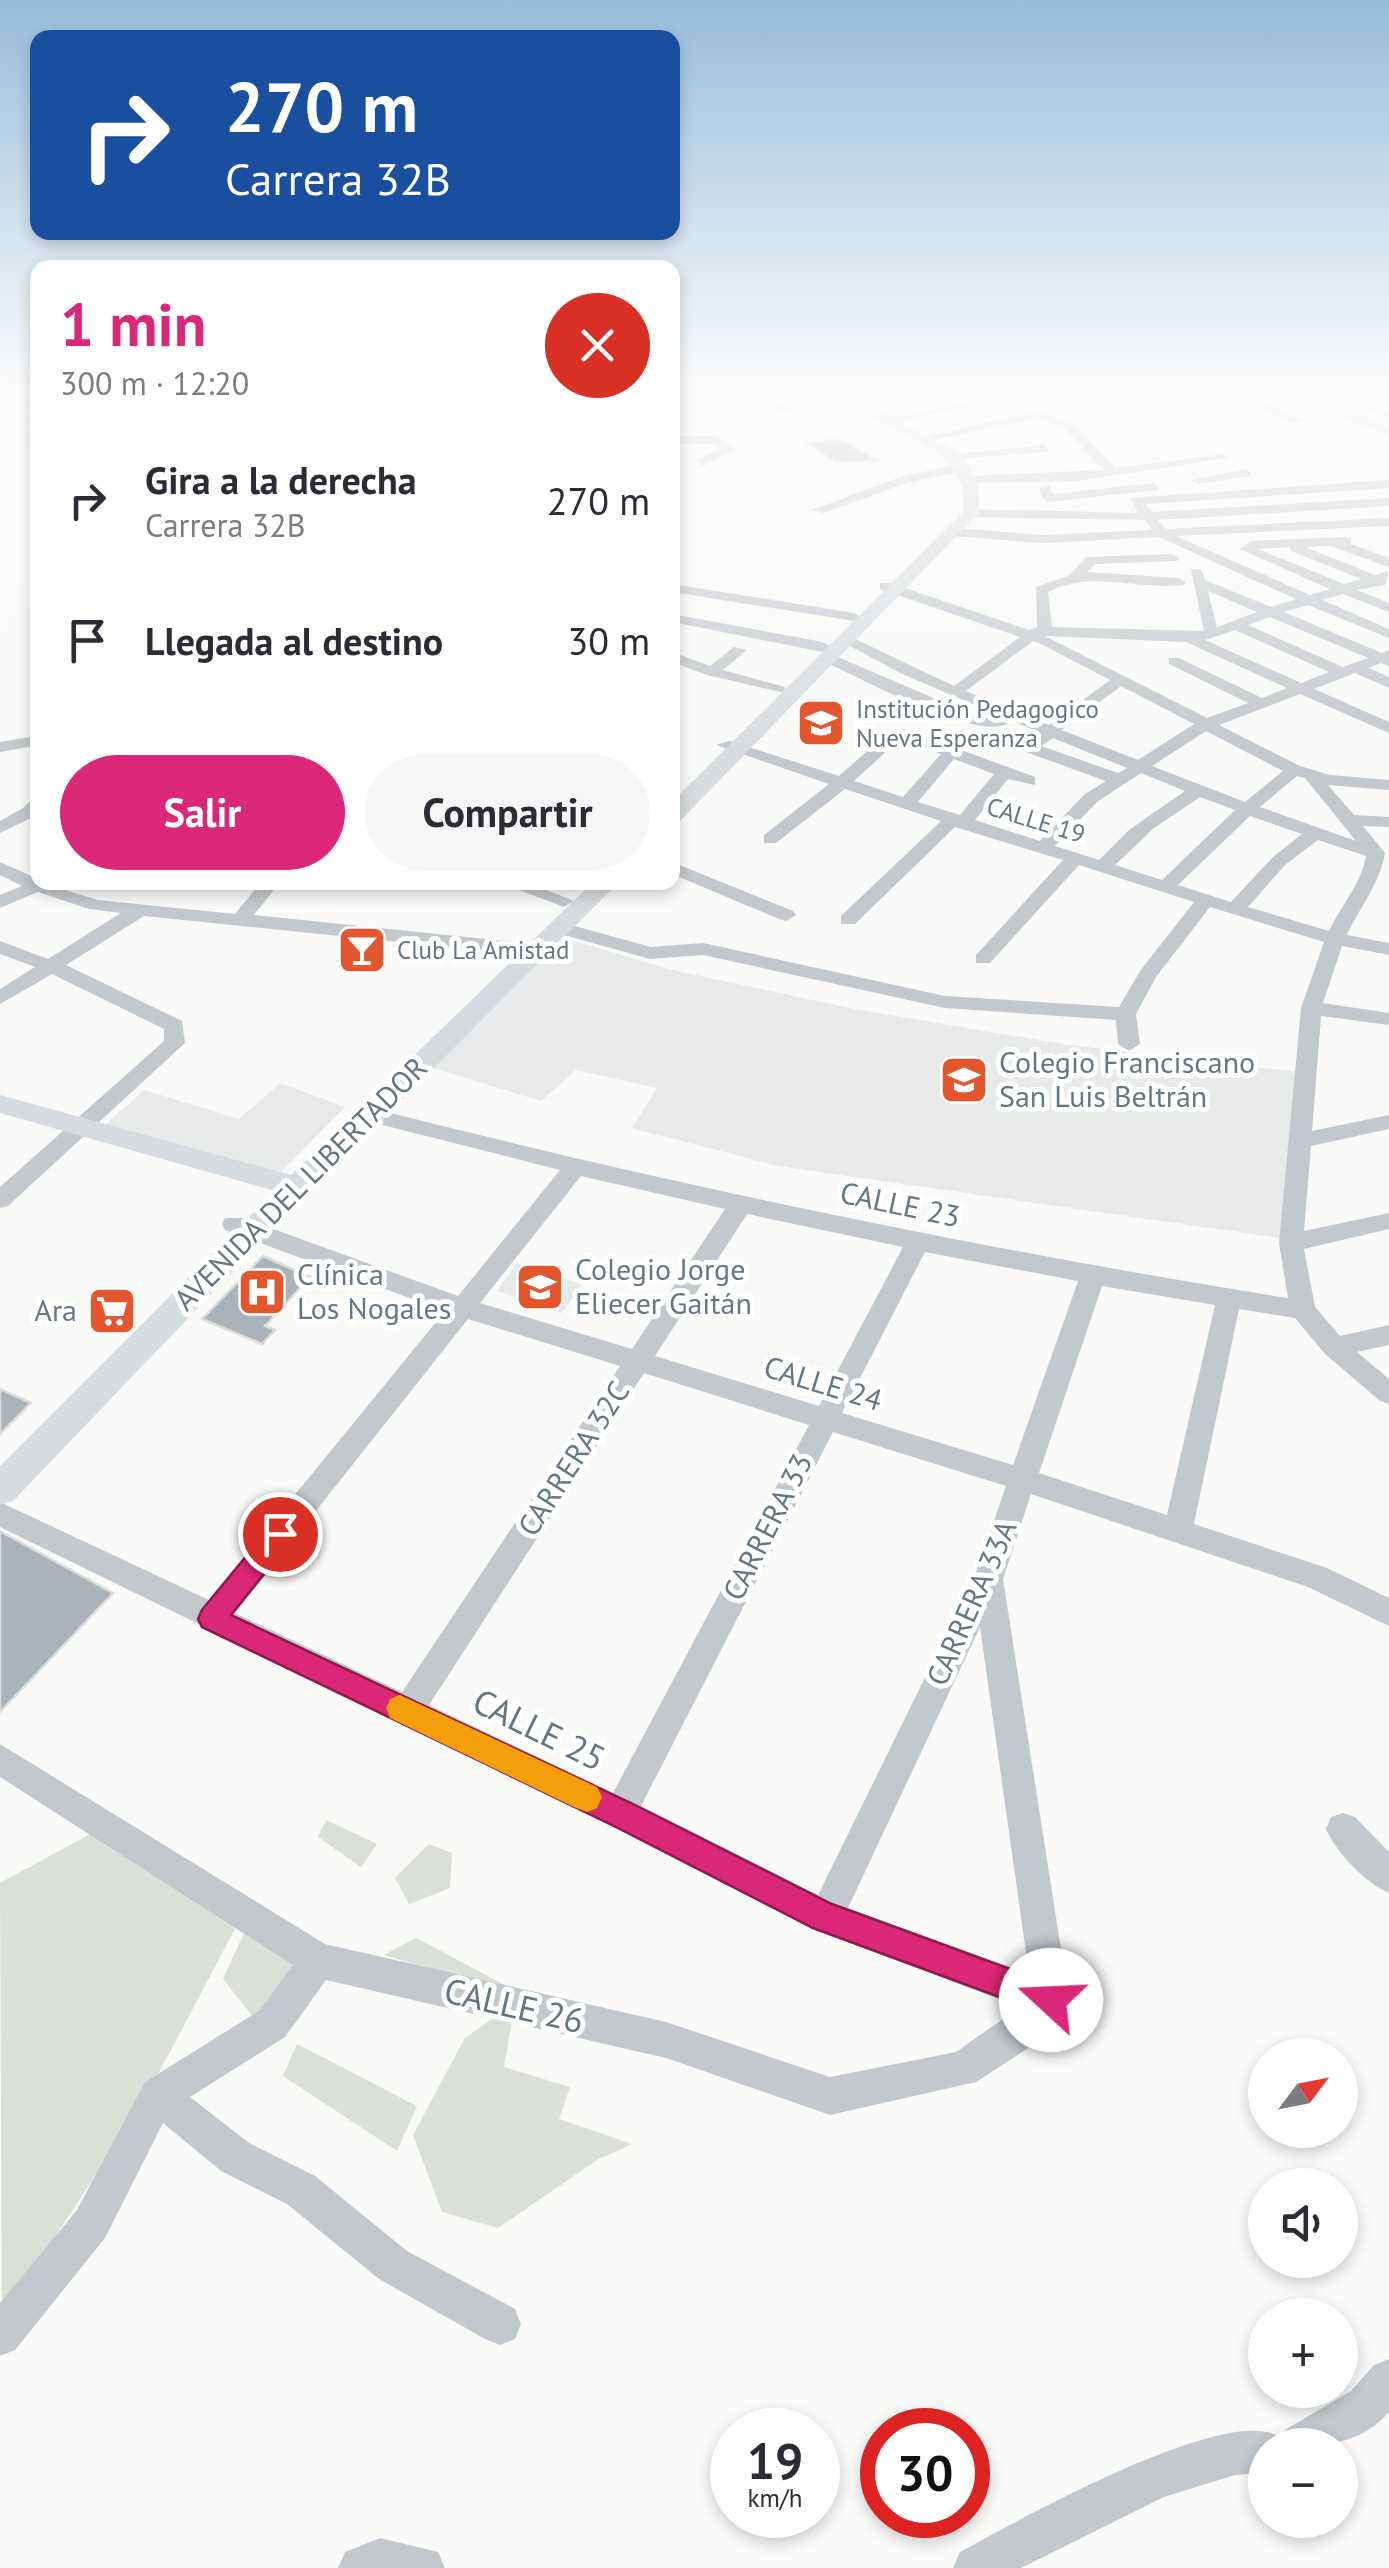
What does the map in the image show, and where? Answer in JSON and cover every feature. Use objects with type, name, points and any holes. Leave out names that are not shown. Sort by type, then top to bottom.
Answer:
[{"type":"main road","points":[[680,806],[780,690],[846,640],[956,513]]},
{"type":"main road","points":[[680,788],[730,747],[826,653],[854,617],[894,586],[972,513]]},
{"type":"main road","name":"AVENIDA DEL LIBERTADOR","points":[[0,1460],[281,1191],[515,948],[569,904],[593,890]]},
{"type":"main road","name":"AVENIDA DEL LIBERTADOR","points":[[281,1191],[371,1115],[569,904]]},
{"type":"main road","points":[[0,1104],[76,1135]]},
{"type":"main road","points":[[0,1123],[76,1135],[281,1191]]},
{"type":"main road","name":"AVENIDA DEL LIBERTADOR","points":[[0,1490],[242,1228]]},
{"type":"street","points":[[972,513],[1018,517],[1197,513]]},
{"type":"street","points":[[1144,513],[1164,535],[1186,547],[1389,634]]},
{"type":"street","points":[[1245,513],[1284,545],[1385,580]]},
{"type":"street","points":[[954,532],[1043,538],[1389,522]]},
{"type":"street","points":[[1186,547],[1365,540]]},
{"type":"street","points":[[1334,542],[1389,564]]},
{"type":"street","points":[[1238,545],[1389,608]]},
{"type":"street","points":[[1186,547],[1200,583],[1212,634]]},
{"type":"street","points":[[1076,577],[1091,560],[1172,558]]},
{"type":"street","points":[[1130,559],[1137,580]]},
{"type":"street","points":[[1037,632],[1041,593],[1052,583],[1076,577],[1179,582]]},
{"type":"street","points":[[955,692],[1037,632],[1189,638],[1237,626],[1342,589],[1385,580]]},
{"type":"street","points":[[1200,583],[1387,658]]},
{"type":"street","points":[[894,586],[1037,632],[1303,772],[1350,820],[1379,868]]},
{"type":"street","points":[[680,589],[854,617]]},
{"type":"street","points":[[680,620],[826,653],[974,722],[1000,723]]},
{"type":"street","points":[[1237,626],[1389,683]]},
{"type":"street","points":[[1037,632],[1120,680],[1293,762],[1389,781]]},
{"type":"street","points":[[1189,638],[1389,728]]},
{"type":"street","points":[[846,640],[955,692],[1314,834],[1379,868]]},
{"type":"street","points":[[712,672],[739,650]]},
{"type":"street","points":[[1043,848],[1092,798],[1208,723],[1387,658]]},
{"type":"street","points":[[1174,661],[1258,702]]},
{"type":"street","points":[[680,664],[780,690]]},
{"type":"street","points":[[1321,679],[1389,711]]},
{"type":"street","points":[[1120,680],[1029,746],[1120,780]]},
{"type":"street","points":[[770,840],[898,732],[1029,781]]},
{"type":"street","points":[[0,747],[30,742]]},
{"type":"street","name":"CALLE 19","points":[[730,747],[1235,909],[1335,939],[1389,949]]},
{"type":"street","points":[[906,805],[952,752]]},
{"type":"street","points":[[848,920],[886,881],[957,822],[1005,772]]},
{"type":"street","points":[[1165,887],[1246,809],[1303,772],[1389,781]]},
{"type":"street","points":[[1104,867],[1119,848],[1148,824],[1199,790]]},
{"type":"street","points":[[0,828],[30,811]]},
{"type":"street","points":[[1350,820],[1389,822]]},
{"type":"street","points":[[1235,909],[1278,861],[1314,834]]},
{"type":"street","points":[[983,959],[1075,858]]},
{"type":"street","points":[[0,868],[30,883]]},
{"type":"street","points":[[1379,868],[1358,892],[1335,939],[1312,1008],[1292,1243],[1303,1310],[1334,1347],[1389,1394]]},
{"type":"street","points":[[680,870],[786,915]]},
{"type":"street","points":[[0,902],[30,889]]},
{"type":"street","points":[[49,890],[96,905],[138,911],[242,918],[515,948]]},
{"type":"street","points":[[242,918],[265,890]]},
{"type":"street","points":[[530,890],[569,904],[650,953],[702,949],[945,1002],[1126,1014]]},
{"type":"street","points":[[1129,1044],[1126,1014],[1147,975],[1206,900]]},
{"type":"street","points":[[0,998],[138,911]]},
{"type":"street","points":[[0,947],[50,966],[175,1026],[174,1043],[0,1200]]},
{"type":"street","points":[[1312,1008],[1389,1019]]},
{"type":"street","name":"CALLE 23","points":[[371,1115],[574,1169],[740,1206],[1092,1278],[1303,1310]]},
{"type":"street","points":[[1303,1140],[1389,1122]]},
{"type":"street","points":[[212,1619],[574,1169]]},
{"type":"street","name":"CARRERA 32C","points":[[407,1712],[740,1206]]},
{"type":"street","points":[[1292,1243],[1389,1220]]},
{"type":"street","name":"CALLE 24","points":[[242,1228],[464,1308],[1024,1480],[1318,1577],[1388,1610]]},
{"type":"street","name":"CARRERA 33","points":[[620,1814],[918,1242]]},
{"type":"street","name":"CARRERA 33A","points":[[824,1917],[988,1579],[1092,1278]]},
{"type":"street","points":[[1178,1531],[1229,1299]]},
{"type":"street","points":[[1334,1347],[1389,1335]]},
{"type":"street","name":"CALLE 25","points":[[0,1514],[824,1917],[1051,2000]]},
{"type":"street","points":[[988,1579],[1051,2000]]},
{"type":"street","name":"CALLE 26","points":[[0,1760],[318,1960],[666,2040],[830,2096],[963,2069],[1026,2028],[1051,2000]]},
{"type":"street","points":[[1343,1829],[1389,1876]]},
{"type":"street","points":[[0,2335],[91,2224],[158,2095],[272,2024],[318,1960]]},
{"type":"street","points":[[158,2095],[235,2157],[301,2190],[393,2265],[500,2324]]},
{"type":"street","points":[[1329,2428],[1366,2406],[1389,2380]]},
{"type":"street","points":[[976,2568],[1143,2485],[1238,2449],[1248,2450]]},
{"type":"street","points":[[360,2568],[380,2560],[422,2568]]},
{"type":"shaded area","name":"Colegio Franciscano San Luis Beltrán","points":[[559,936],[668,969],[859,1010],[1062,1044],[1305,1073],[1287,1239],[778,1166],[632,1128],[657,1088],[576,1070],[541,1101],[433,1068]]},
{"type":"shaded area","points":[[280,1083],[345,1107],[280,1173],[104,1126],[144,1090],[239,1119]]},
{"type":"shaded area","name":"Colegio Jorge Eliecer Gaitán","points":[[517,1263],[582,1284],[562,1313],[497,1291]]},
{"type":"shaded area","points":[[326,1820],[377,1844],[361,1867],[318,1837]]},
{"type":"shaded area","points":[[96,1831],[238,1923],[144,2101],[2,2318],[0,1883]]},
{"type":"shaded area","points":[[429,1844],[452,1853],[450,1888],[409,1904],[395,1878]]},
{"type":"shaded area","points":[[244,1933],[304,1963],[258,2023],[223,1979]]},
{"type":"shaded area","points":[[416,1938],[531,1999],[384,1955]]},
{"type":"shaded area","points":[[492,2019],[512,2021],[504,2067],[570,2087],[559,2119],[632,2144],[597,2160],[498,2228],[442,2212],[413,2135],[465,2038]]},
{"type":"shaded area","points":[[297,2044],[417,2106],[397,2151],[283,2076]]},
{"type":"building","name":"Clínica Los Nogales","points":[[263,1256],[310,1277],[265,1326],[275,1330],[262,1344],[202,1319]]},
{"type":"building","points":[[0,1389],[31,1403],[0,1434]]},
{"type":"building","points":[[0,1531],[113,1593],[0,1712]]},
{"type":"slow traffic","points":[[400,1708],[587,1797]]},
{"type":"place","name":"Institución Pedagogico Nueva Esperanza","points":[[821,723]]},
{"type":"place","name":"Club La Amistad","points":[[362,950]]},
{"type":"place","name":"Colegio Franciscano San Luis Beltrán","points":[[964,1080]]},
{"type":"place","name":"Colegio Jorge Eliecer Gaitán","points":[[540,1287]]},
{"type":"place","name":"Clínica Los Nogales","points":[[262,1292]]},
{"type":"place","name":"Ara","points":[[112,1311]]},
{"type":"route","points":[[280,1534],[212,1619],[620,1814],[824,1917],[1051,2000]]}]
